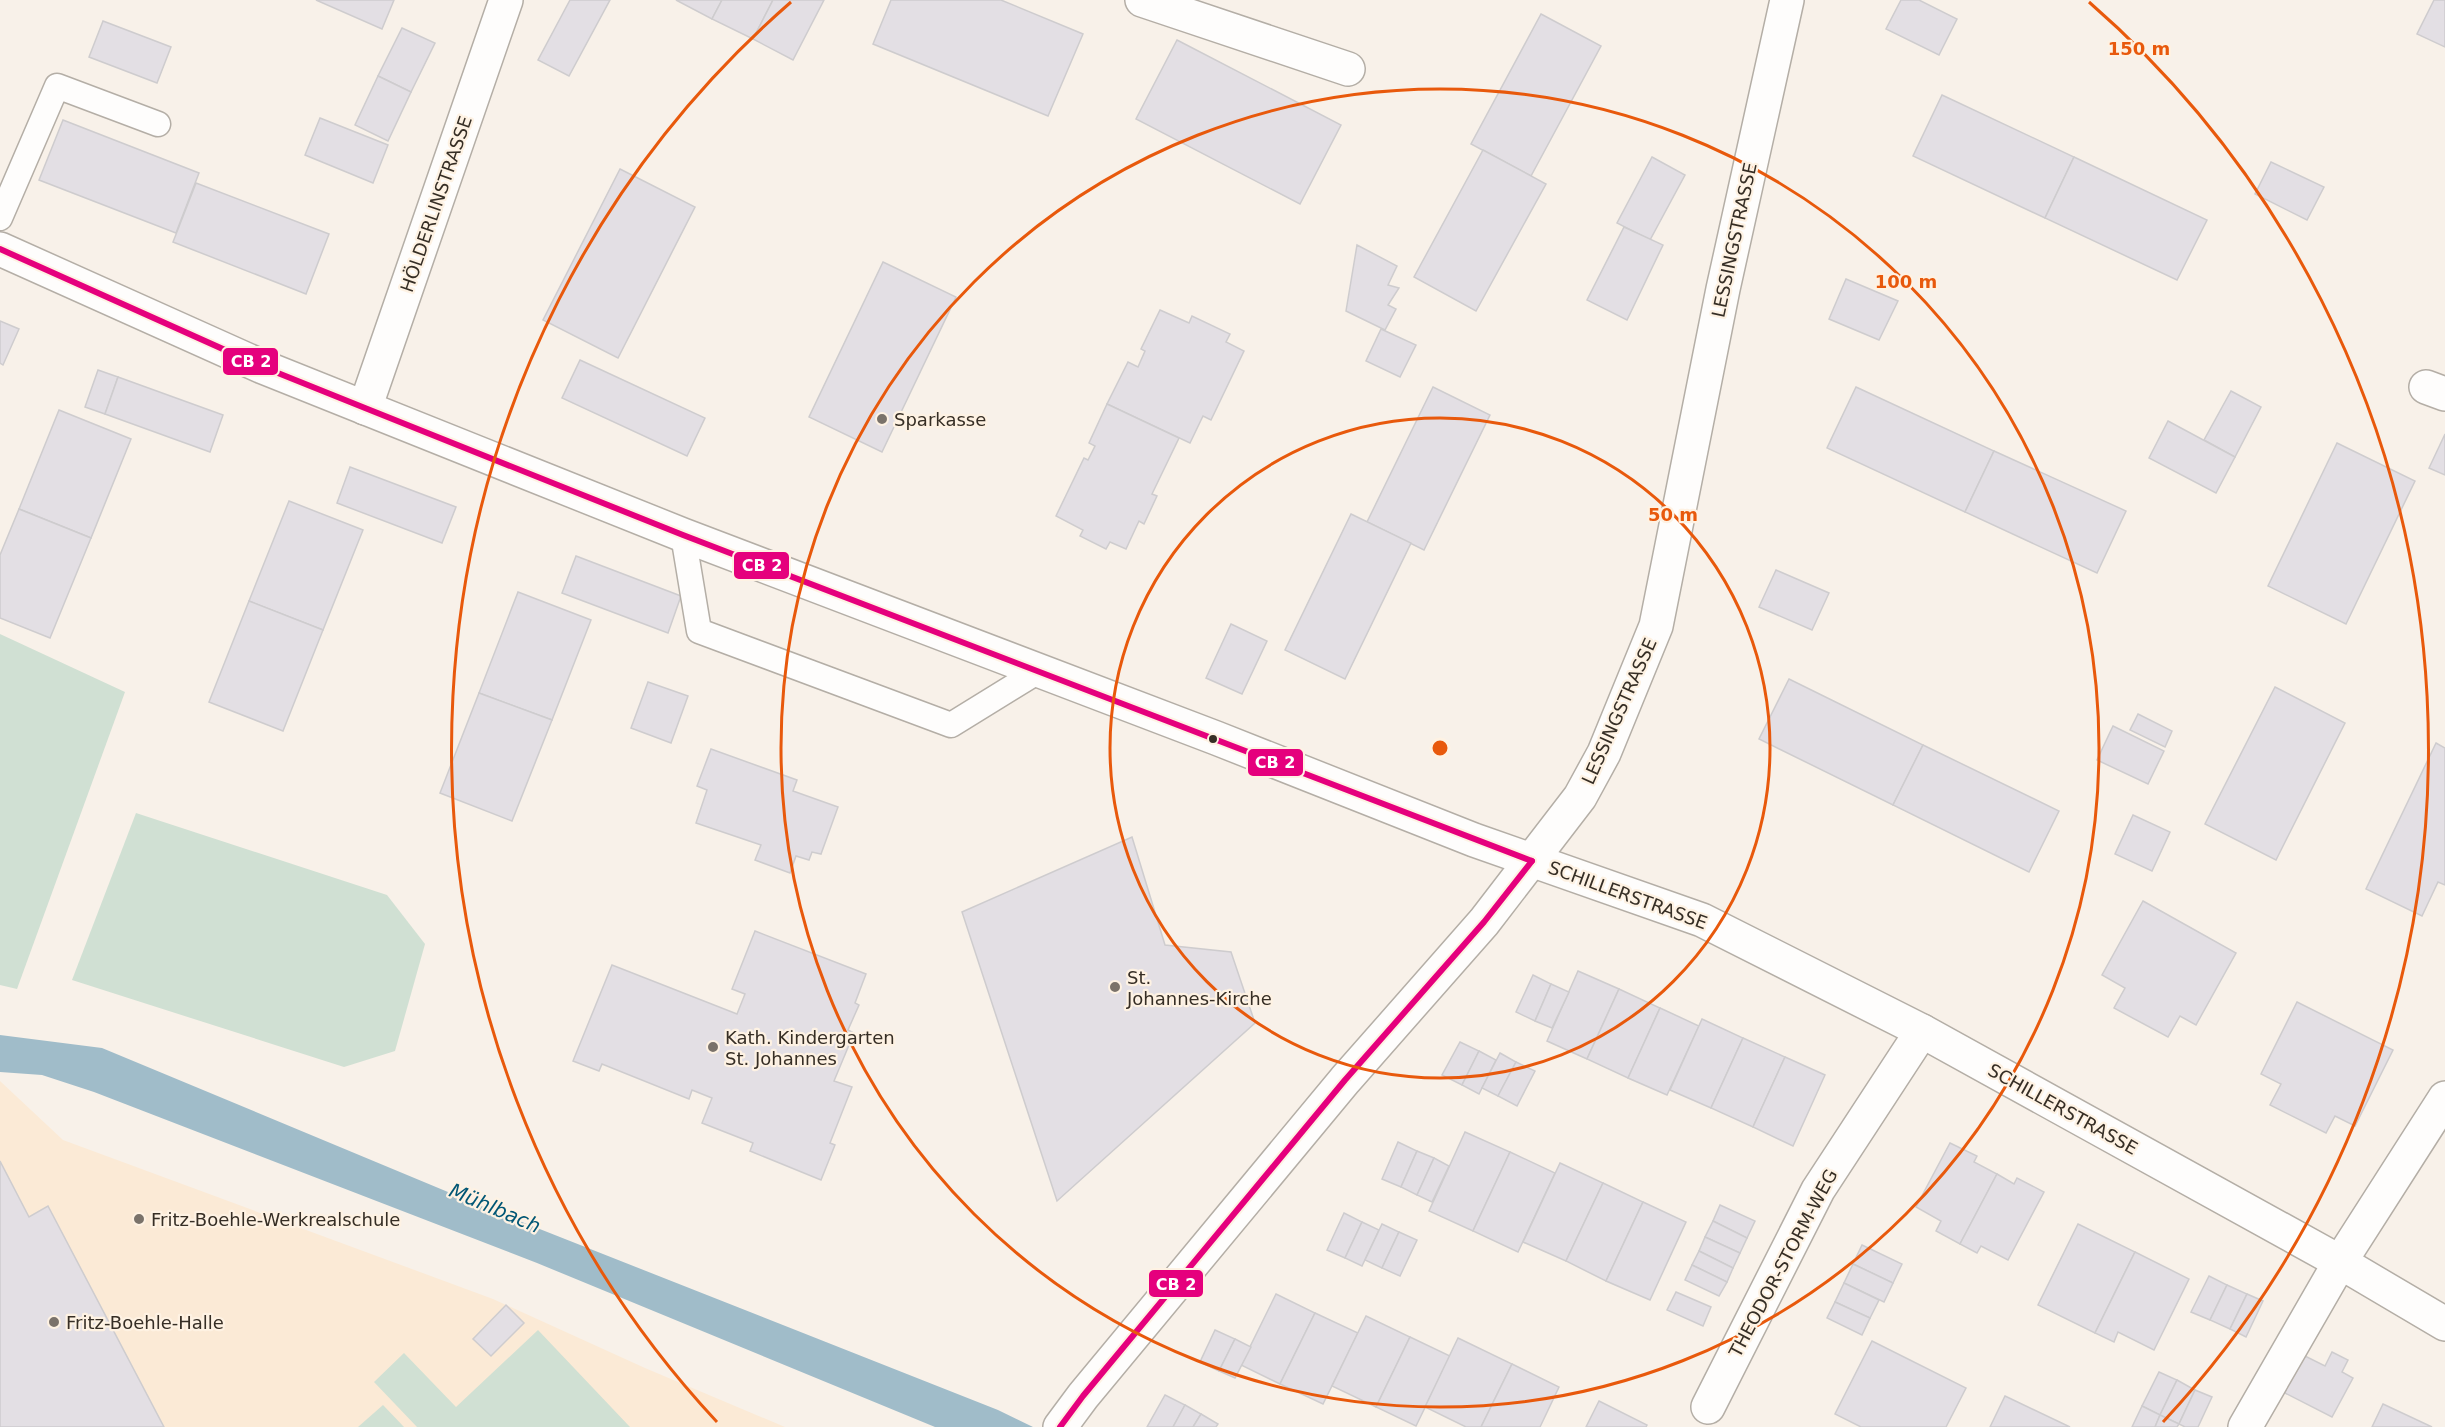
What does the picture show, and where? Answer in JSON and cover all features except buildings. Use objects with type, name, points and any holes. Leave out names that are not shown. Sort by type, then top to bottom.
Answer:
[{"type":"street","name":"HÖLDERLINSTRASSE","points":[[365,408],[506,0]]},
{"type":"street","points":[[1142,0],[1348,69]]},
{"type":"street","name":"LESSINGSTRASSE","points":[[1060,1427],[1120,1351],[1345,1080],[1484,922],[1580,797],[1604,753],[1656,626],[1723,289],[1787,0]]},
{"type":"street","name":"SCHILLERSTRASSE","points":[[0,249],[263,366],[683,534],[1037,672],[1216,738],[1474,840],[1702,920],[1922,1031],[2340,1262],[2445,1324]]},
{"type":"street","name":"THEODOR-STORM-WEG","points":[[1708,1407],[1818,1190],[1922,1031]]},
{"type":"street","points":[[2245,1427],[2340,1262],[2445,1098]]},
{"type":"lane","points":[[0,218],[57,86],[158,124]]},
{"type":"lane","points":[[683,534],[699,631],[951,725],[1037,672]]},
{"type":"shaded area","name":"Fritz-Boehle-Werkrealschule","points":[[0,1081],[63,1140],[493,1299],[645,1368],[785,1427],[0,1427]]},
{"type":"green space","points":[[0,634],[125,692],[17,989],[0,985]]},
{"type":"green space","points":[[136,813],[387,895],[425,944],[395,1051],[344,1067],[72,980]]},
{"type":"green space","points":[[538,1330],[630,1427],[417,1427],[374,1382],[404,1353],[456,1407]]},
{"type":"green space","points":[[383,1405],[404,1427],[358,1427]]},
{"type":"water","points":[[0,1035],[102,1048],[484,1207],[998,1410],[1033,1427],[935,1427],[537,1263],[94,1092],[42,1075],[0,1072]]},
{"type":"transit line","points":[[0,249],[263,367],[365,408],[683,535],[1532,861]]},
{"type":"transit line","points":[[1060,1427],[1083,1396],[1345,1080],[1484,922],[1532,861]]},
{"type":"place","name":"Sparkasse","points":[[882,419]]},
{"type":"place","name":"St. Johannes-Kirche","points":[[1115,987]]},
{"type":"place","name":"Kath. Kindergarten St. Johannes","points":[[713,1047]]},
{"type":"place","name":"Fritz-Boehle-Werkrealschule","points":[[139,1219]]},
{"type":"place","name":"Fritz-Boehle-Halle","points":[[54,1322]]},
{"type":"water label","name":"Mühlbach","points":[[495,1208]]}]
